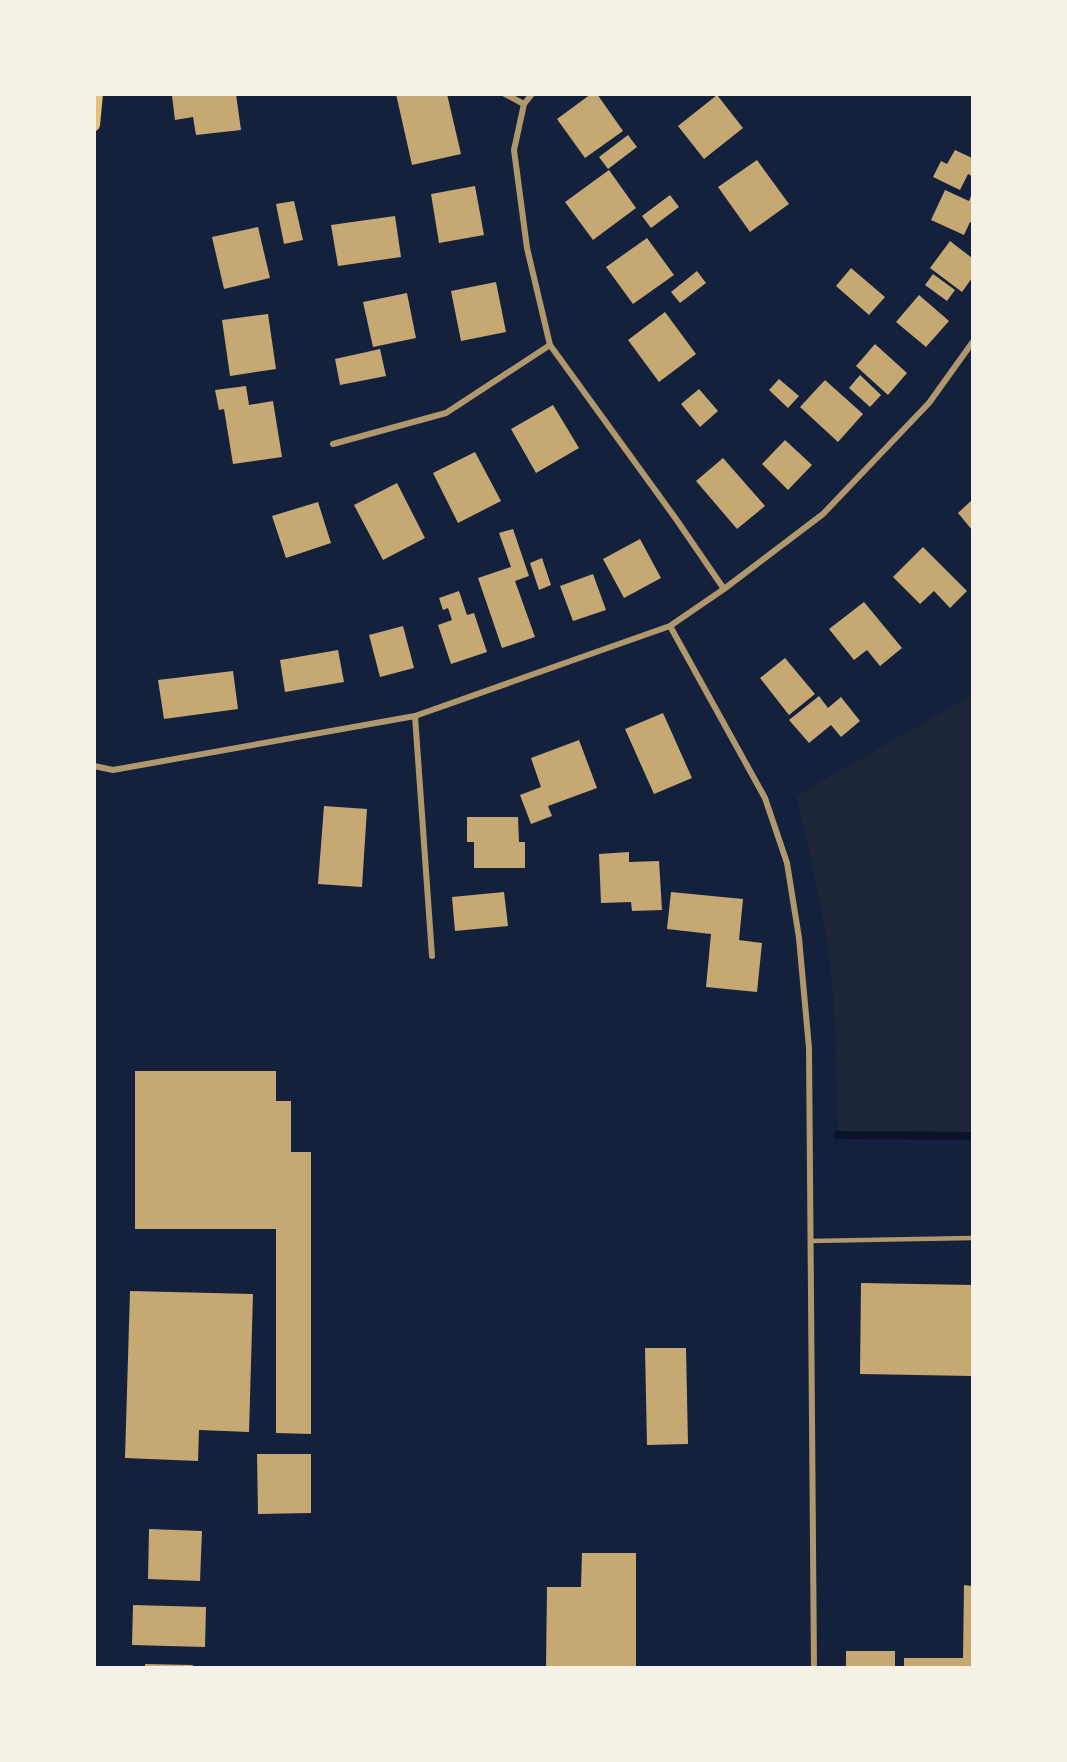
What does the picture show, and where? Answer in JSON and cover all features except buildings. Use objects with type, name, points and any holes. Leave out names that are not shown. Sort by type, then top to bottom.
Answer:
[{"type":"main road","points":[[94,125],[97,94]]},
{"type":"street","points":[[505,94],[524,104]]},
{"type":"street","points":[[532,94],[524,104],[514,150],[527,248],[550,345],[724,589]]},
{"type":"street","points":[[94,766],[113,770],[415,716],[670,626],[724,589],[823,514],[929,404],[972,343]]},
{"type":"street","points":[[333,444],[446,412],[550,345]]},
{"type":"street","points":[[670,626],[765,798],[787,862],[799,938],[809,1047],[814,1668]]},
{"type":"street","points":[[415,716],[432,956]]},
{"type":"lane","points":[[810,1241],[972,1238]]},
{"type":"shaded area","points":[[972,695],[972,1136],[838,1135],[832,981],[819,897],[796,796]]},
{"type":"waterway","points":[[838,1135],[972,1136]]}]
